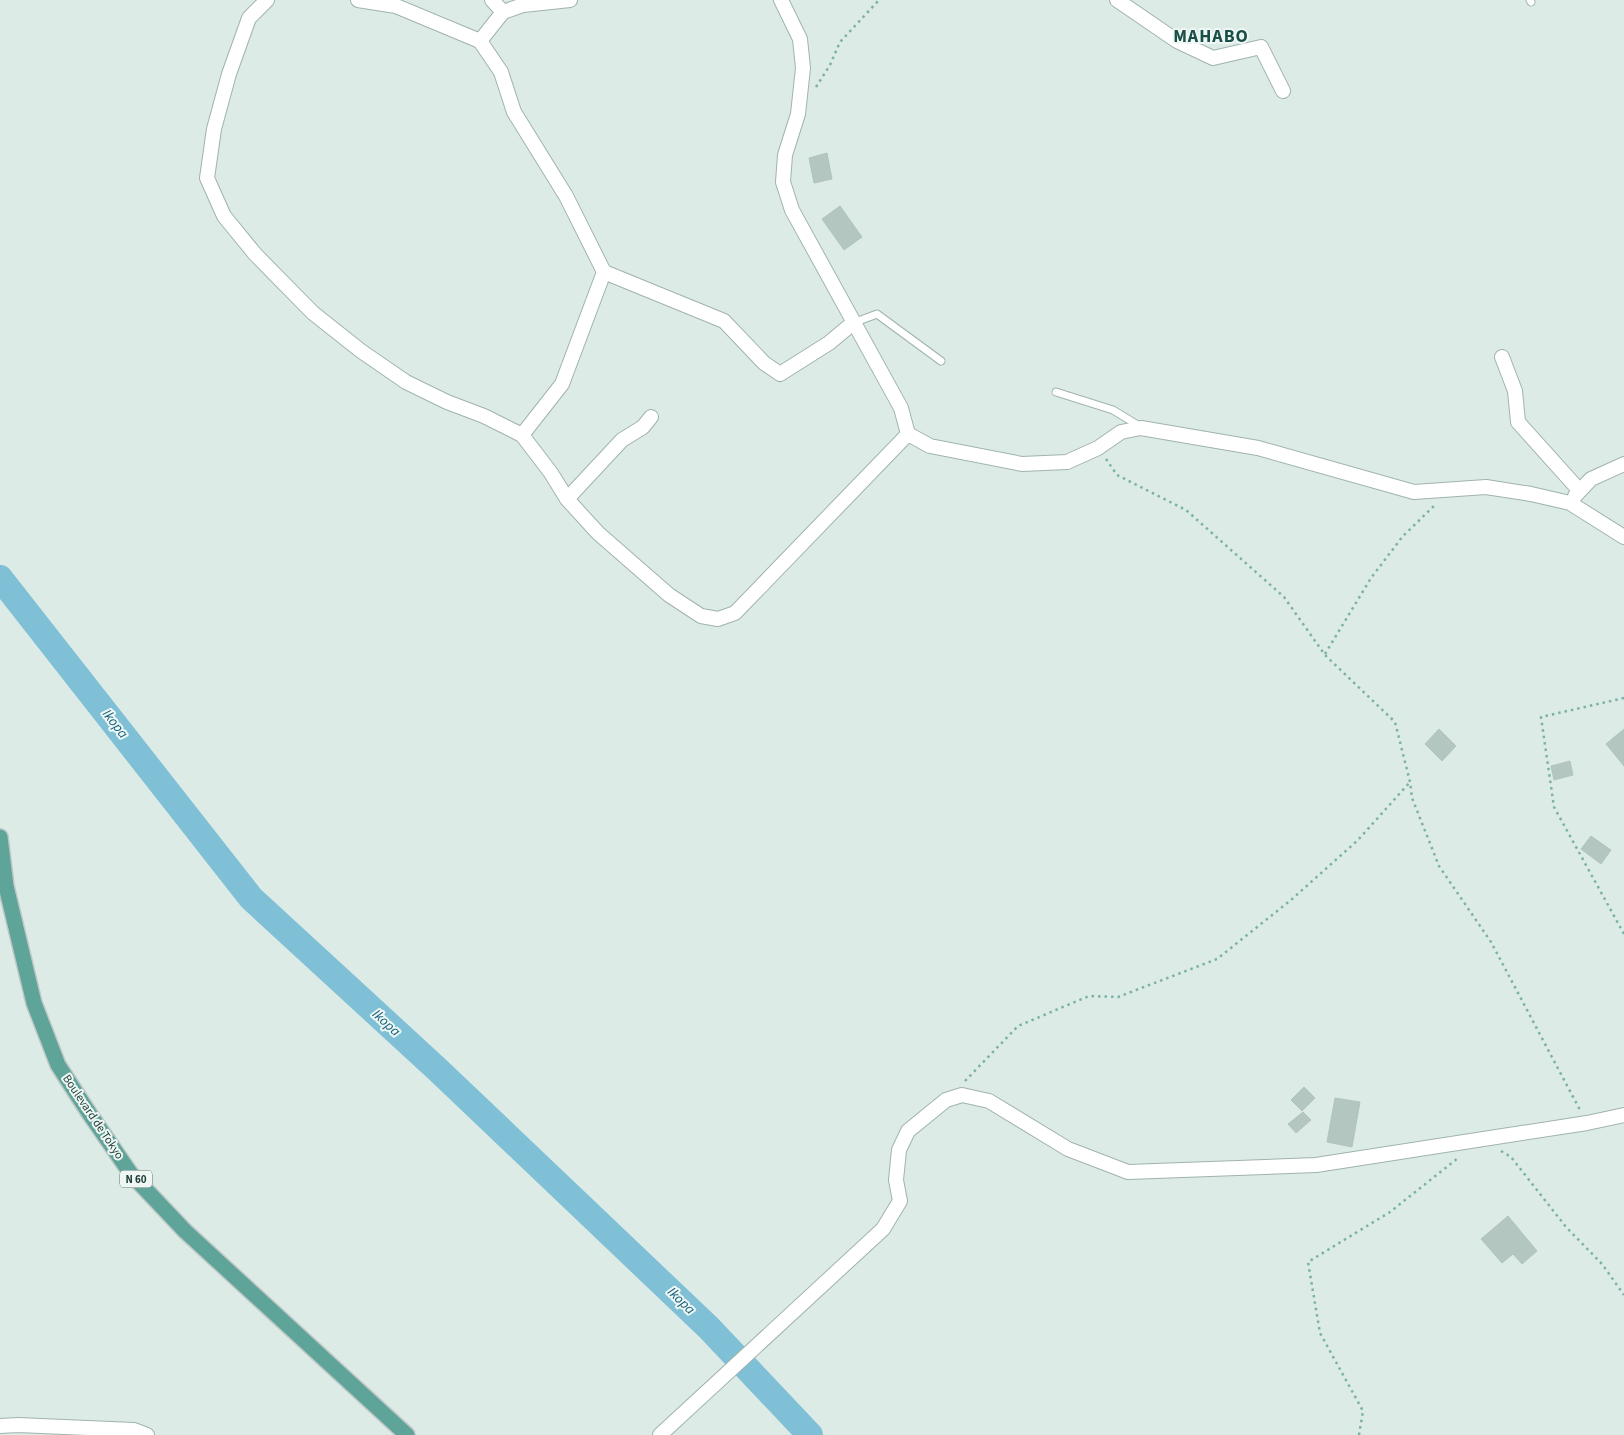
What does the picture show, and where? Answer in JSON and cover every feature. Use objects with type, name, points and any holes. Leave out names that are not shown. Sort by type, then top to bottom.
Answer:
[{"type":"main road","name":"Boulevard de Tokyo","points":[[0,837],[6,886],[34,1003],[58,1066],[89,1113],[131,1174],[184,1231],[407,1435]]},
{"type":"street","points":[[267,0],[249,18],[229,74],[214,129],[207,178],[224,216],[255,254],[313,313],[361,351],[406,382],[522,435],[551,473],[567,499],[598,533],[669,594],[701,616],[718,619],[735,613],[908,434]]},
{"type":"street","points":[[358,0],[396,6],[480,41],[501,72],[514,112],[566,196],[604,272],[724,320],[764,362],[780,374],[829,343],[853,323]]},
{"type":"street","points":[[492,0],[503,12]]},
{"type":"street","points":[[480,41],[503,12],[523,5],[570,0]]},
{"type":"street","points":[[781,0],[800,39],[803,68],[798,114],[785,155],[783,182],[792,210],[901,408],[908,434],[930,446],[1022,464],[1067,462],[1098,448],[1121,432],[1141,428],[1258,448],[1414,492],[1486,487],[1531,494],[1570,503],[1624,537]]},
{"type":"street","points":[[1117,0],[1178,41],[1213,58],[1261,47],[1283,91]]},
{"type":"street","points":[[522,435],[562,384],[604,272]]},
{"type":"street","points":[[1502,357],[1515,391],[1518,422],[1579,490]]},
{"type":"street","points":[[567,499],[622,440],[643,427],[651,417]]},
{"type":"street","points":[[1570,503],[1591,478],[1624,464]]},
{"type":"street","points":[[660,1435],[767,1338],[882,1229],[900,1201],[896,1180],[899,1150],[908,1131],[946,1100],[962,1095],[988,1101],[1068,1149],[1128,1172],[1316,1165],[1587,1123],[1624,1115]]},
{"type":"street","points":[[0,1426],[134,1430],[147,1435]]},
{"type":"lane","points":[[853,323],[877,314],[941,361]]},
{"type":"lane","points":[[1056,392],[1113,410],[1141,428]]},
{"type":"path","points":[[814,90],[830,65],[840,42],[879,0]]},
{"type":"path","points":[[1098,448],[1117,475],[1186,510],[1284,596],[1325,655],[1395,722],[1410,782],[1412,798],[1439,866],[1491,942],[1587,1123]]},
{"type":"path","points":[[1325,655],[1371,578],[1403,536],[1451,490]]},
{"type":"path","points":[[1624,698],[1540,717],[1554,807],[1624,934]]},
{"type":"path","points":[[946,1100],[1018,1026],[1089,996],[1118,997],[1216,959],[1291,900],[1358,840],[1410,782]]},
{"type":"path","points":[[1482,1139],[1511,1158],[1566,1228],[1602,1264],[1624,1295]]},
{"type":"path","points":[[1360,1435],[1363,1411],[1320,1333],[1308,1262],[1390,1212],[1459,1157]]},
{"type":"building","points":[[827,153],[832,179],[814,183],[809,158]]},
{"type":"building","points":[[840,206],[862,237],[844,250],[822,219]]},
{"type":"building","points":[[1439,729],[1456,746],[1442,761],[1425,744]]},
{"type":"building","points":[[1624,729],[1624,766],[1606,744]]},
{"type":"building","points":[[1570,761],[1573,775],[1554,780],[1551,766]]},
{"type":"building","points":[[1591,836],[1611,850],[1601,864],[1581,849]]},
{"type":"building","points":[[1304,1087],[1315,1098],[1302,1111],[1291,1100]]},
{"type":"building","points":[[1335,1098],[1360,1102],[1352,1147],[1327,1142]]},
{"type":"building","points":[[1303,1112],[1311,1120],[1296,1133],[1288,1124]]},
{"type":"building","points":[[1508,1216],[1537,1251],[1522,1264],[1513,1254],[1502,1263],[1481,1239]]},
{"type":"waterway","name":"Ikopa","points":[[0,578],[251,898],[438,1070],[709,1328],[810,1435]]},
{"type":"district","name":"MAHABO","points":[[1211,36]]}]
